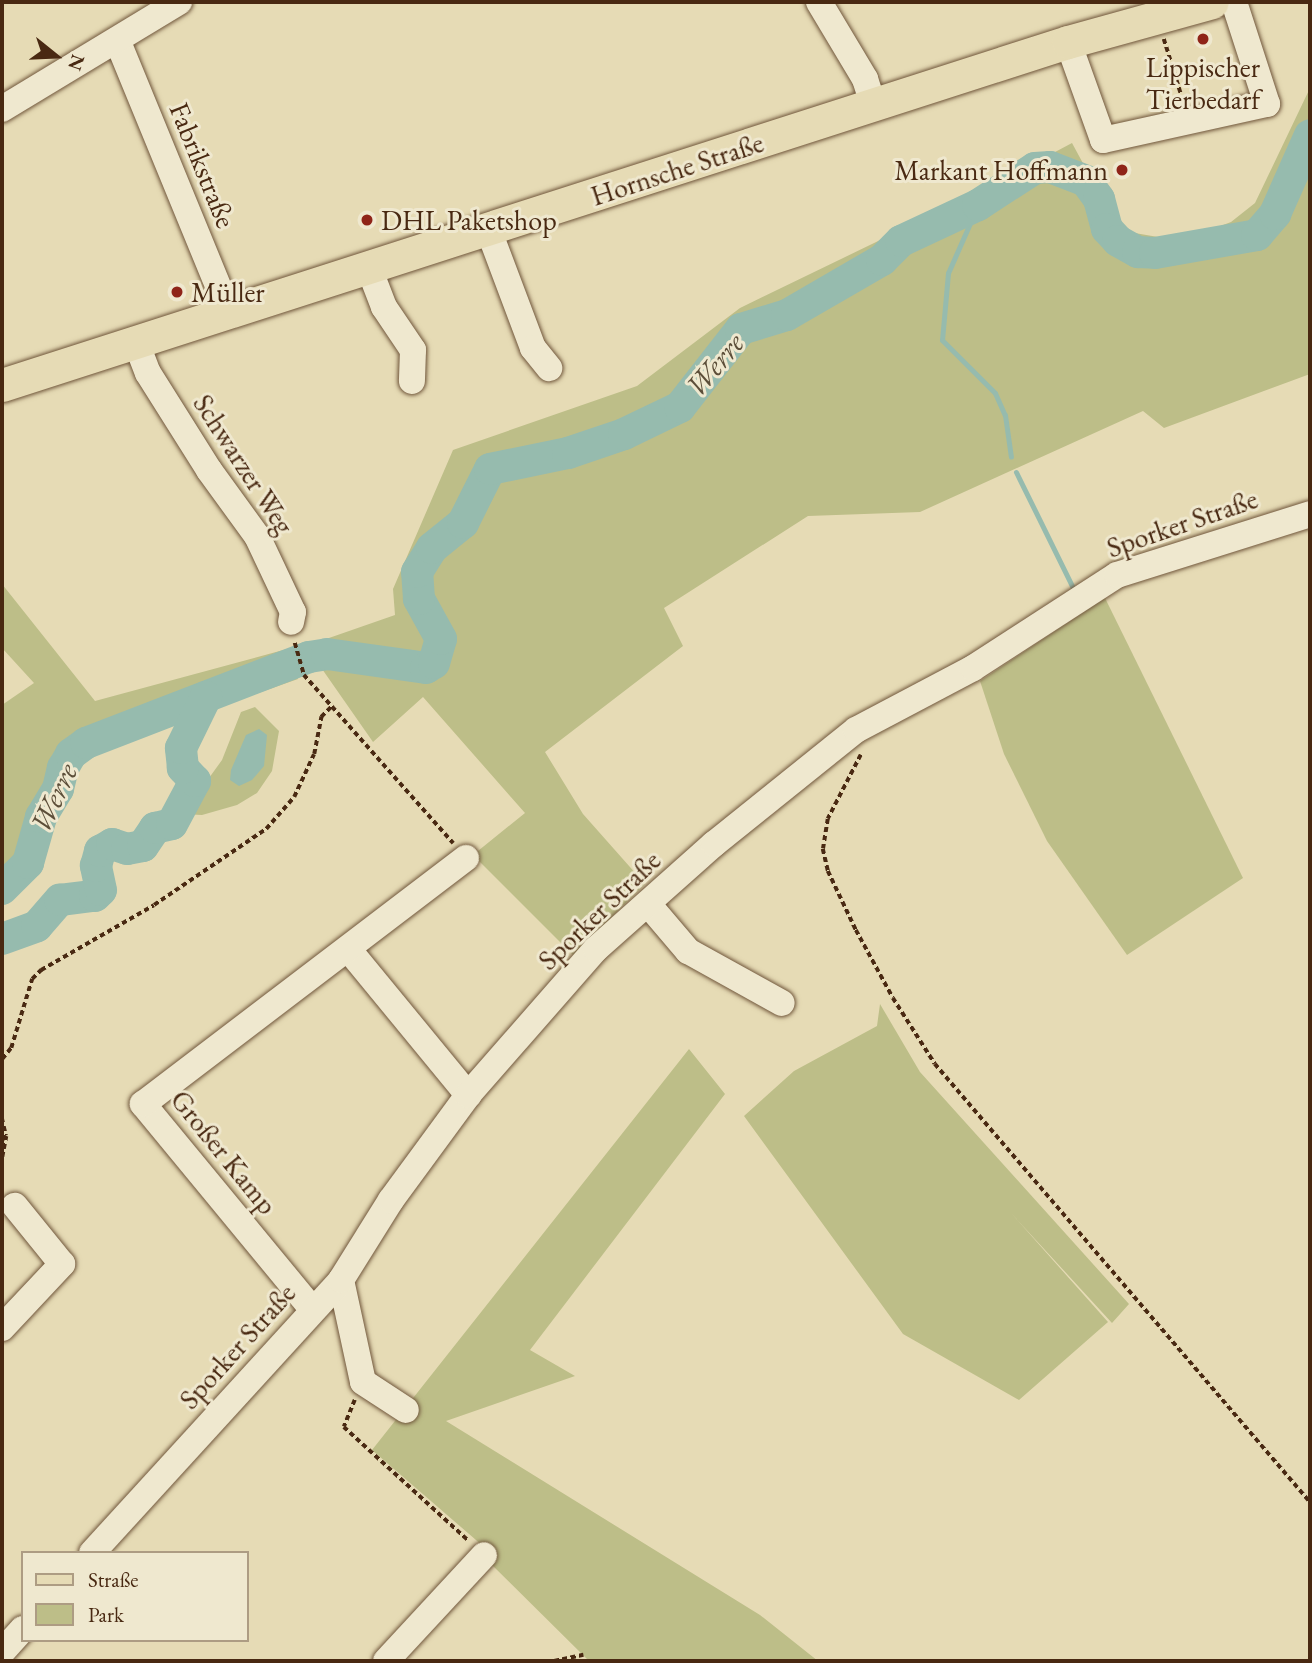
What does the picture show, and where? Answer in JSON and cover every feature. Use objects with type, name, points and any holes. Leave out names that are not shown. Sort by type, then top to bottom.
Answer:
[{"type":"main road","name":"Hornsche Straße","points":[[2,385],[38,364],[136,342],[706,162],[802,136],[1068,42],[1211,2]]},
{"type":"street","points":[[2,109],[70,65],[118,42],[179,2]]},
{"type":"street","points":[[819,2],[882,108]]},
{"type":"street","points":[[1068,42],[1103,140],[1267,104],[1234,2]]},
{"type":"street","name":"Fabrikstraße","points":[[118,42],[229,312]]},
{"type":"street","points":[[489,230],[533,348],[549,368]]},
{"type":"street","points":[[369,268],[384,307],[413,350],[412,381]]},
{"type":"street","name":"Schwarzer Weg","points":[[136,342],[148,373],[202,460],[257,536],[293,612],[291,622]]},
{"type":"street","name":"Sporker Straße","points":[[94,1551],[341,1280],[391,1200],[468,1095],[596,949],[648,904],[856,730],[973,668],[1117,575],[1310,514]]},
{"type":"street","name":"Großer Kamp","points":[[312,1309],[143,1104],[349,950],[466,858]]},
{"type":"street","points":[[648,904],[688,951],[782,1003]]},
{"type":"street","points":[[349,950],[468,1095]]},
{"type":"street","points":[[2,1328],[62,1264],[15,1206]]},
{"type":"street","points":[[341,1280],[363,1382],[406,1410]]},
{"type":"street","points":[[395,1658],[484,1555]]},
{"type":"street","points":[[2,1653],[21,1631]]},
{"type":"path","points":[[1161,16],[1181,94]]},
{"type":"path","points":[[299,654],[304,675],[466,858]]},
{"type":"path","points":[[2,1059],[11,1048],[32,979],[41,970],[154,905],[266,829],[294,797],[314,754],[321,717],[333,705]]},
{"type":"path","points":[[856,730],[862,751],[859,762],[828,818],[823,849],[828,872],[893,998],[935,1064],[1310,1502]]},
{"type":"path","points":[[2,1118],[6,1136],[2,1157]]},
{"type":"path","points":[[2,1141],[6,1136]]},
{"type":"path","points":[[363,1382],[344,1427],[484,1555]]},
{"type":"path","points":[[554,1661],[583,1655]]},
{"type":"green space","points":[[1310,88],[1310,374],[1164,428],[1143,411],[920,512],[808,516],[664,608],[683,646],[545,752],[583,814],[645,884],[573,955],[473,855],[525,813],[423,697],[373,742],[306,646],[395,615],[393,589],[453,450],[637,386],[740,308],[971,196],[979,215],[974,195],[1072,143],[1098,191],[1129,232],[1181,241],[1231,222],[1255,203]]},
{"type":"green space","points":[[2,584],[95,701],[287,649],[298,679],[86,754],[52,799],[20,872],[2,892],[2,705],[34,683],[2,648]]},
{"type":"green space","points":[[1105,598],[1243,878],[1127,955],[1047,841],[1004,754],[980,681]]},
{"type":"green space","points":[[255,707],[279,731],[272,771],[257,793],[237,805],[202,815],[181,814],[195,781],[209,778],[222,760],[241,712]]},
{"type":"green space","points":[[880,1004],[920,1072],[1129,1304],[1112,1323],[1011,1213],[1108,1322],[1019,1400],[903,1334],[744,1116],[794,1071],[877,1026]]},
{"type":"green space","points":[[689,1049],[725,1094],[530,1350],[575,1376],[446,1421],[760,1615],[818,1661],[589,1661],[492,1565],[491,1553],[372,1450]]},
{"type":"water","points":[[259,729],[267,735],[264,766],[252,780],[239,786],[230,780],[231,770],[246,735]]},
{"type":"waterway","name":"Werre","points":[[2,889],[28,863],[41,817],[58,789],[63,768],[71,754],[86,743],[309,657],[327,654],[426,668],[434,663],[441,639],[419,599],[417,572],[432,548],[463,523],[490,469],[568,453],[624,434],[680,407],[741,329],[787,315],[882,260],[901,241],[978,205],[1035,168],[1050,167],[1086,181],[1099,199],[1107,229],[1118,241],[1138,252],[1155,253],[1257,235],[1275,214],[1310,135]]},
{"type":"waterway","points":[[978,205],[948,273],[942,340],[995,393],[1005,415],[1011,457]]},
{"type":"waterway","points":[[1016,472],[1074,590]]},
{"type":"waterway","name":"Werre","points":[[2,939],[37,926],[60,900],[95,896],[101,890],[96,866],[100,851],[112,844],[127,849],[143,846],[155,828],[172,824],[195,781],[183,768],[181,748],[206,697]]},
{"type":"place","name":"Lippischer Tierbedarf","points":[[1203,39]]},
{"type":"place","name":"Markant Hoffmann","points":[[1122,170]]},
{"type":"place","name":"DHL Paketshop","points":[[367,220]]},
{"type":"place","name":"Müller","points":[[177,292]]}]
